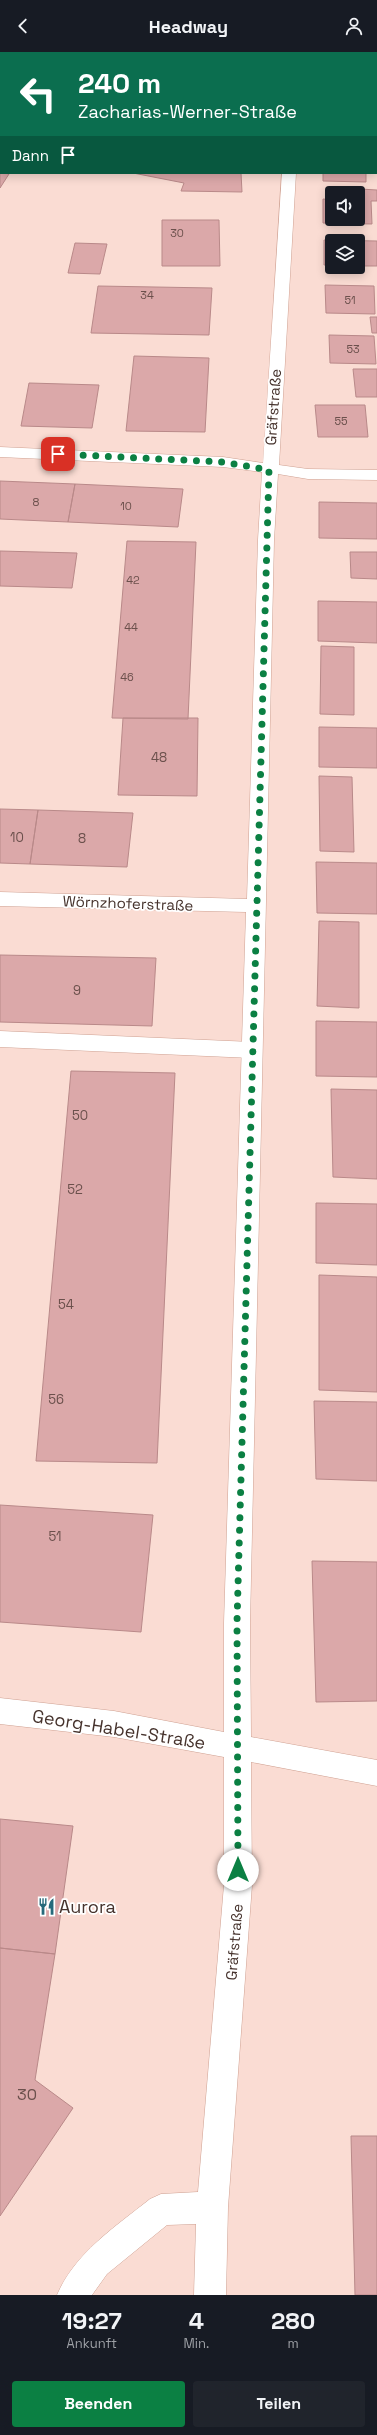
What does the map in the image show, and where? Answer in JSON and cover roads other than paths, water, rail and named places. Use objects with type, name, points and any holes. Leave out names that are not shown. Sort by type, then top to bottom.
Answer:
[{"type":"street","name":"Gräfstraße","points":[[210,2295],[212,2207],[238,1885],[237,1622],[256,906],[269,470],[289,174]]},
{"type":"street","points":[[0,452],[223,462],[269,470],[308,474],[377,475]]},
{"type":"street","name":"Wörnzhoferstraße","points":[[0,899],[256,906]]},
{"type":"street","points":[[0,1039],[252,1050]]},
{"type":"street","name":"Georg-Habel-Straße","points":[[0,1711],[114,1724],[377,1773]]},
{"type":"street","points":[[73,2295],[96,2263],[160,2210],[212,2207]]},
{"type":"place","name":"Aurora","points":[[46,1906]]}]
